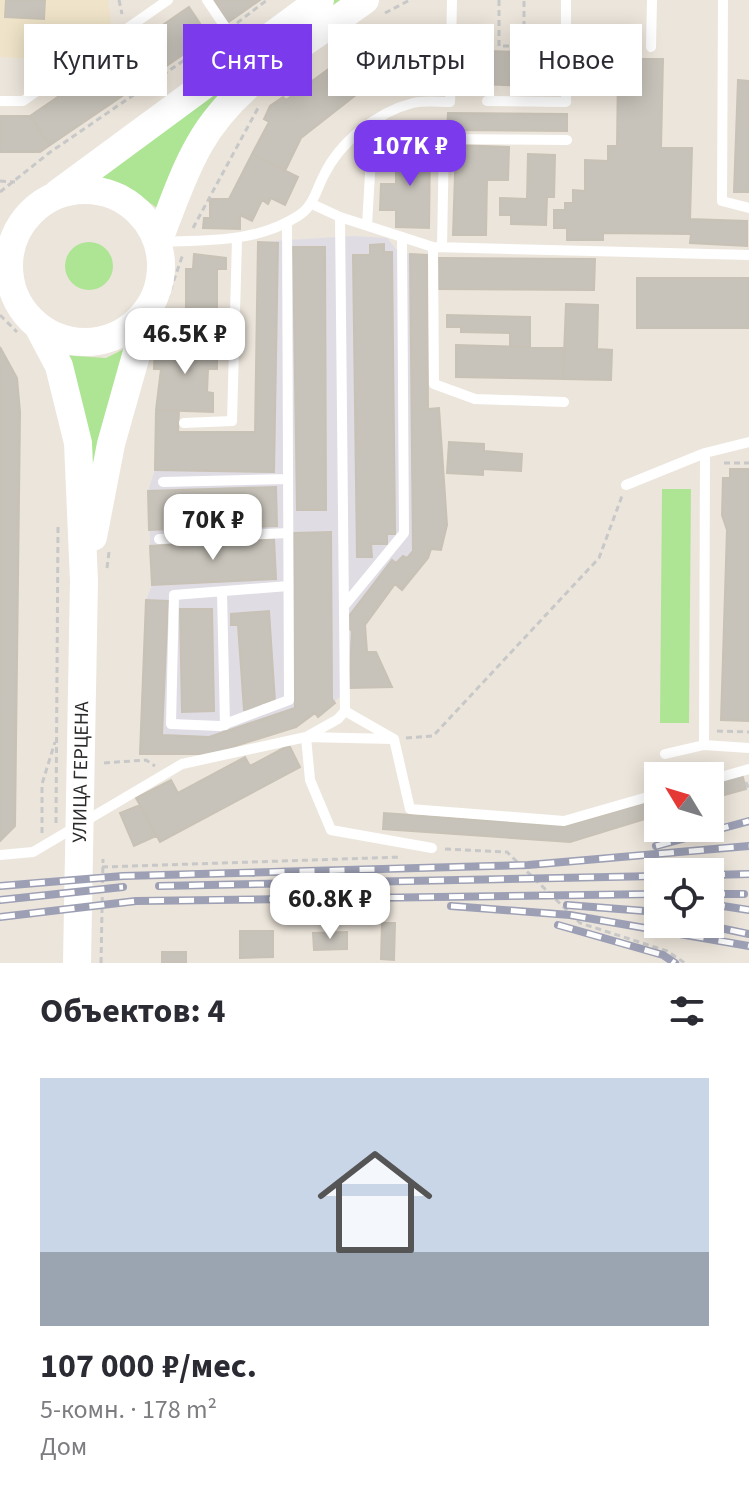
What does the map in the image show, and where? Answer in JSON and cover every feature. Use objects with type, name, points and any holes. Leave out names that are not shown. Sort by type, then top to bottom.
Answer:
[{"type":"main road","points":[[287,24],[320,0]]},
{"type":"main road","points":[[158,242],[184,175],[214,121],[257,79],[372,8]]},
{"type":"main road","points":[[0,228],[28,215],[189,96]]},
{"type":"main road","points":[[54,196],[75,190],[96,190],[116,196],[134,207],[148,223],[158,242]]},
{"type":"main road","points":[[28,215],[17,231],[9,259],[11,288],[6,304],[29,331],[85,343],[103,341],[121,334],[156,310]]},
{"type":"main road","name":"УЛИЦА ГЕРЦЕНА","points":[[77,963],[80,776],[95,577],[111,444],[156,310],[162,265],[158,242]]},
{"type":"main road","name":"УЛИЦА ГЕРЦЕНА","points":[[29,331],[59,366],[74,414],[95,577]]},
{"type":"lane","points":[[0,101],[23,101],[168,0]]},
{"type":"lane","points":[[207,0],[223,24]]},
{"type":"lane","points":[[452,0],[452,24]]},
{"type":"lane","points":[[487,101],[566,102],[566,0]]},
{"type":"lane","points":[[651,47],[652,0]]},
{"type":"lane","points":[[723,0],[722,201],[749,208]]},
{"type":"lane","points":[[158,242],[237,240],[287,222],[312,204],[332,158],[373,123],[415,102],[450,102],[450,96]]},
{"type":"lane","points":[[367,225],[373,123]]},
{"type":"lane","points":[[564,402],[475,399],[434,384],[437,247],[444,139],[567,140]]},
{"type":"lane","points":[[312,204],[340,217],[437,247],[749,255]]},
{"type":"lane","points":[[306,737],[338,719],[345,711],[340,217]]},
{"type":"lane","points":[[287,222],[289,700],[225,725],[171,724],[174,595],[288,586]]},
{"type":"lane","points":[[344,606],[404,533],[402,237]]},
{"type":"lane","points":[[184,423],[232,421],[237,240]]},
{"type":"lane","points":[[626,485],[705,453],[749,442]]},
{"type":"lane","points":[[704,745],[705,453]]},
{"type":"lane","points":[[163,482],[288,479]]},
{"type":"lane","points":[[159,539],[288,533]]},
{"type":"lane","points":[[222,592],[225,725]]},
{"type":"lane","points":[[345,711],[394,739],[410,809],[564,821],[644,798]]},
{"type":"lane","points":[[0,855],[33,852],[182,764],[306,737],[394,739]]},
{"type":"lane","points":[[306,737],[310,780],[331,830],[432,848]]},
{"type":"lane","points":[[665,754],[704,745],[749,748]]},
{"type":"lane","points":[[724,776],[749,769]]},
{"type":"path","points":[[235,24],[267,0]]},
{"type":"path","points":[[372,8],[410,0]]},
{"type":"path","points":[[499,0],[499,46],[524,46],[524,0]]},
{"type":"path","points":[[0,192],[49,153],[183,60]]},
{"type":"path","points":[[156,310],[188,241],[263,99]]},
{"type":"path","points":[[0,181],[15,182]]},
{"type":"path","points":[[6,304],[29,331]]},
{"type":"path","points":[[717,463],[749,463]]},
{"type":"path","points":[[394,739],[433,736],[599,558],[626,485]]},
{"type":"path","points":[[42,847],[42,784],[56,739],[58,525]]},
{"type":"path","points":[[95,577],[109,543]]},
{"type":"path","points":[[716,731],[749,732]]},
{"type":"path","points":[[56,739],[80,776],[104,763],[146,760],[166,773]]},
{"type":"path","points":[[94,867],[432,856],[432,848],[507,852],[580,923],[667,951],[685,963]]},
{"type":"path","points":[[101,963],[103,854]]},
{"type":"shaded area","points":[[0,0],[108,0],[111,24],[24,24],[24,58],[0,57]]},
{"type":"shaded area","points":[[353,236],[387,238],[399,253],[427,255],[428,408],[439,408],[447,525],[441,550],[431,549],[428,558],[402,590],[394,585],[365,625],[367,651],[376,652],[392,687],[349,688],[318,717],[314,713],[296,727],[210,754],[140,754],[146,600],[152,585],[148,491],[155,470],[156,432],[255,432],[258,242]]},
{"type":"green space","points":[[327,0],[340,0],[305,24],[296,24]]},
{"type":"green space","points":[[203,96],[218,96],[193,129],[157,208],[125,185],[98,177]]},
{"type":"green space","points":[[89,242],[106,249],[113,266],[106,283],[89,290],[72,283],[65,266],[72,249]]},
{"type":"green space","points":[[128,347],[89,515],[84,414],[61,355],[106,358]]},
{"type":"green space","points":[[662,489],[691,489],[689,723],[660,723]]},
{"type":"building","points":[[6,0],[45,0],[44,19],[5,17]]},
{"type":"building","points":[[214,0],[260,0],[227,23]]},
{"type":"building","points":[[189,7],[200,24],[183,24],[183,55],[167,66],[167,24],[164,24]]},
{"type":"building","points":[[494,51],[510,52],[510,85],[494,85]]},
{"type":"building","points":[[642,59],[663,59],[661,148],[692,148],[690,219],[747,221],[747,246],[690,243],[691,234],[603,233],[603,240],[567,240],[567,228],[554,228],[554,210],[565,210],[565,203],[573,203],[573,190],[585,191],[585,160],[608,161],[608,146],[617,146],[618,96],[642,96]]},
{"type":"building","points":[[328,69],[328,96],[355,96],[301,138],[285,171],[252,154],[269,122],[264,119],[270,106],[283,97],[286,100],[291,96],[312,96],[312,81]]},
{"type":"building","points":[[738,80],[749,81],[749,192],[734,192]]},
{"type":"building","points":[[59,96],[122,96],[50,145],[30,116]]},
{"type":"building","points":[[448,113],[567,114],[567,131],[447,130]]},
{"type":"building","points":[[0,116],[30,116],[50,145],[40,152],[0,152]]},
{"type":"building","points":[[396,145],[430,146],[429,228],[396,227],[396,210],[380,210],[381,184],[396,184]]},
{"type":"building","points":[[456,145],[509,147],[508,180],[487,180],[486,235],[453,235]]},
{"type":"building","points":[[252,154],[298,177],[285,205],[271,198],[268,204],[262,200],[252,221],[240,215],[240,229],[203,228],[204,218],[210,218],[210,199],[229,199]]},
{"type":"building","points":[[528,154],[555,155],[554,197],[547,197],[546,225],[511,224],[511,215],[500,215],[500,198],[527,199]]},
{"type":"building","points":[[258,242],[278,243],[274,472],[155,470],[156,410],[179,410],[178,432],[255,432]]},
{"type":"building","points":[[384,244],[384,252],[392,252],[395,534],[387,534],[387,544],[371,544],[372,557],[357,557],[353,255],[370,255],[370,245]]},
{"type":"building","points":[[293,247],[325,247],[326,510],[297,510]]},
{"type":"building","points":[[194,254],[226,258],[226,269],[217,269],[217,344],[186,343],[186,269],[193,269]]},
{"type":"building","points":[[410,254],[427,255],[428,409],[439,408],[447,525],[441,550],[431,549],[428,558],[402,590],[395,584],[365,625],[367,652],[376,652],[392,687],[349,688],[352,631],[345,625],[349,616],[392,560],[396,563],[413,551]]},
{"type":"building","points":[[439,258],[595,259],[594,290],[438,289]]},
{"type":"building","points":[[637,278],[749,278],[749,328],[637,328]]},
{"type":"building","points":[[566,304],[598,305],[597,349],[612,350],[611,380],[563,379]]},
{"type":"building","points":[[447,315],[530,317],[530,347],[510,346],[510,333],[461,332],[461,327],[447,327]]},
{"type":"building","points":[[155,343],[217,344],[217,369],[208,369],[207,392],[213,393],[213,412],[156,410],[161,369],[154,369]]},
{"type":"building","points":[[456,345],[564,348],[563,379],[456,377]]},
{"type":"building","points":[[0,347],[17,378],[20,412],[15,826],[0,841]]},
{"type":"building","points":[[449,442],[484,444],[484,451],[522,454],[521,471],[483,469],[483,475],[447,473]]},
{"type":"building","points":[[730,469],[749,469],[749,721],[721,720],[727,530],[722,515],[723,478],[730,478]]},
{"type":"building","points":[[276,487],[277,526],[246,527],[245,520],[221,520],[221,527],[149,530],[148,491]]},
{"type":"building","points":[[331,532],[332,699],[335,703],[318,717],[315,713],[296,727],[210,754],[140,754],[146,600],[168,601],[162,735],[209,737],[295,708],[294,533]]},
{"type":"building","points":[[274,539],[276,579],[152,585],[150,546]]},
{"type":"building","points":[[180,609],[212,609],[214,711],[182,712]]},
{"type":"building","points":[[269,611],[275,702],[261,703],[261,709],[244,710],[238,625],[231,625],[231,614]]},
{"type":"building","points":[[289,745],[300,767],[160,842],[136,798],[171,780],[178,793],[245,757],[250,766]]},
{"type":"building","points":[[742,774],[746,789],[724,795],[724,780]]},
{"type":"building","points":[[644,803],[644,819],[570,842],[383,829],[384,813],[565,826]]},
{"type":"building","points":[[140,805],[156,836],[134,846],[120,813]]},
{"type":"building","points":[[382,923],[395,923],[394,960],[381,959]]},
{"type":"building","points":[[240,931],[273,931],[273,957],[240,958]]},
{"type":"building","points":[[347,932],[347,949],[314,950],[313,933]]},
{"type":"building","points":[[162,952],[186,952],[186,963],[162,963]]},
{"type":"railway","points":[[656,846],[749,821]]},
{"type":"railway","points":[[0,886],[123,876],[528,865],[749,846]]},
{"type":"railway","points":[[724,875],[749,874]]},
{"type":"railway","points":[[159,886],[644,876]]},
{"type":"railway","points":[[0,900],[123,887]]},
{"type":"railway","points":[[0,917],[136,901],[644,894]]},
{"type":"railway","points":[[724,894],[744,894]]},
{"type":"railway","points":[[567,905],[644,911]]},
{"type":"railway","points":[[451,906],[570,915],[749,946]]},
{"type":"railway","points":[[724,906],[749,910]]},
{"type":"railway","points":[[558,925],[663,955],[675,963]]},
{"type":"railway","points":[[724,929],[749,934]]}]
